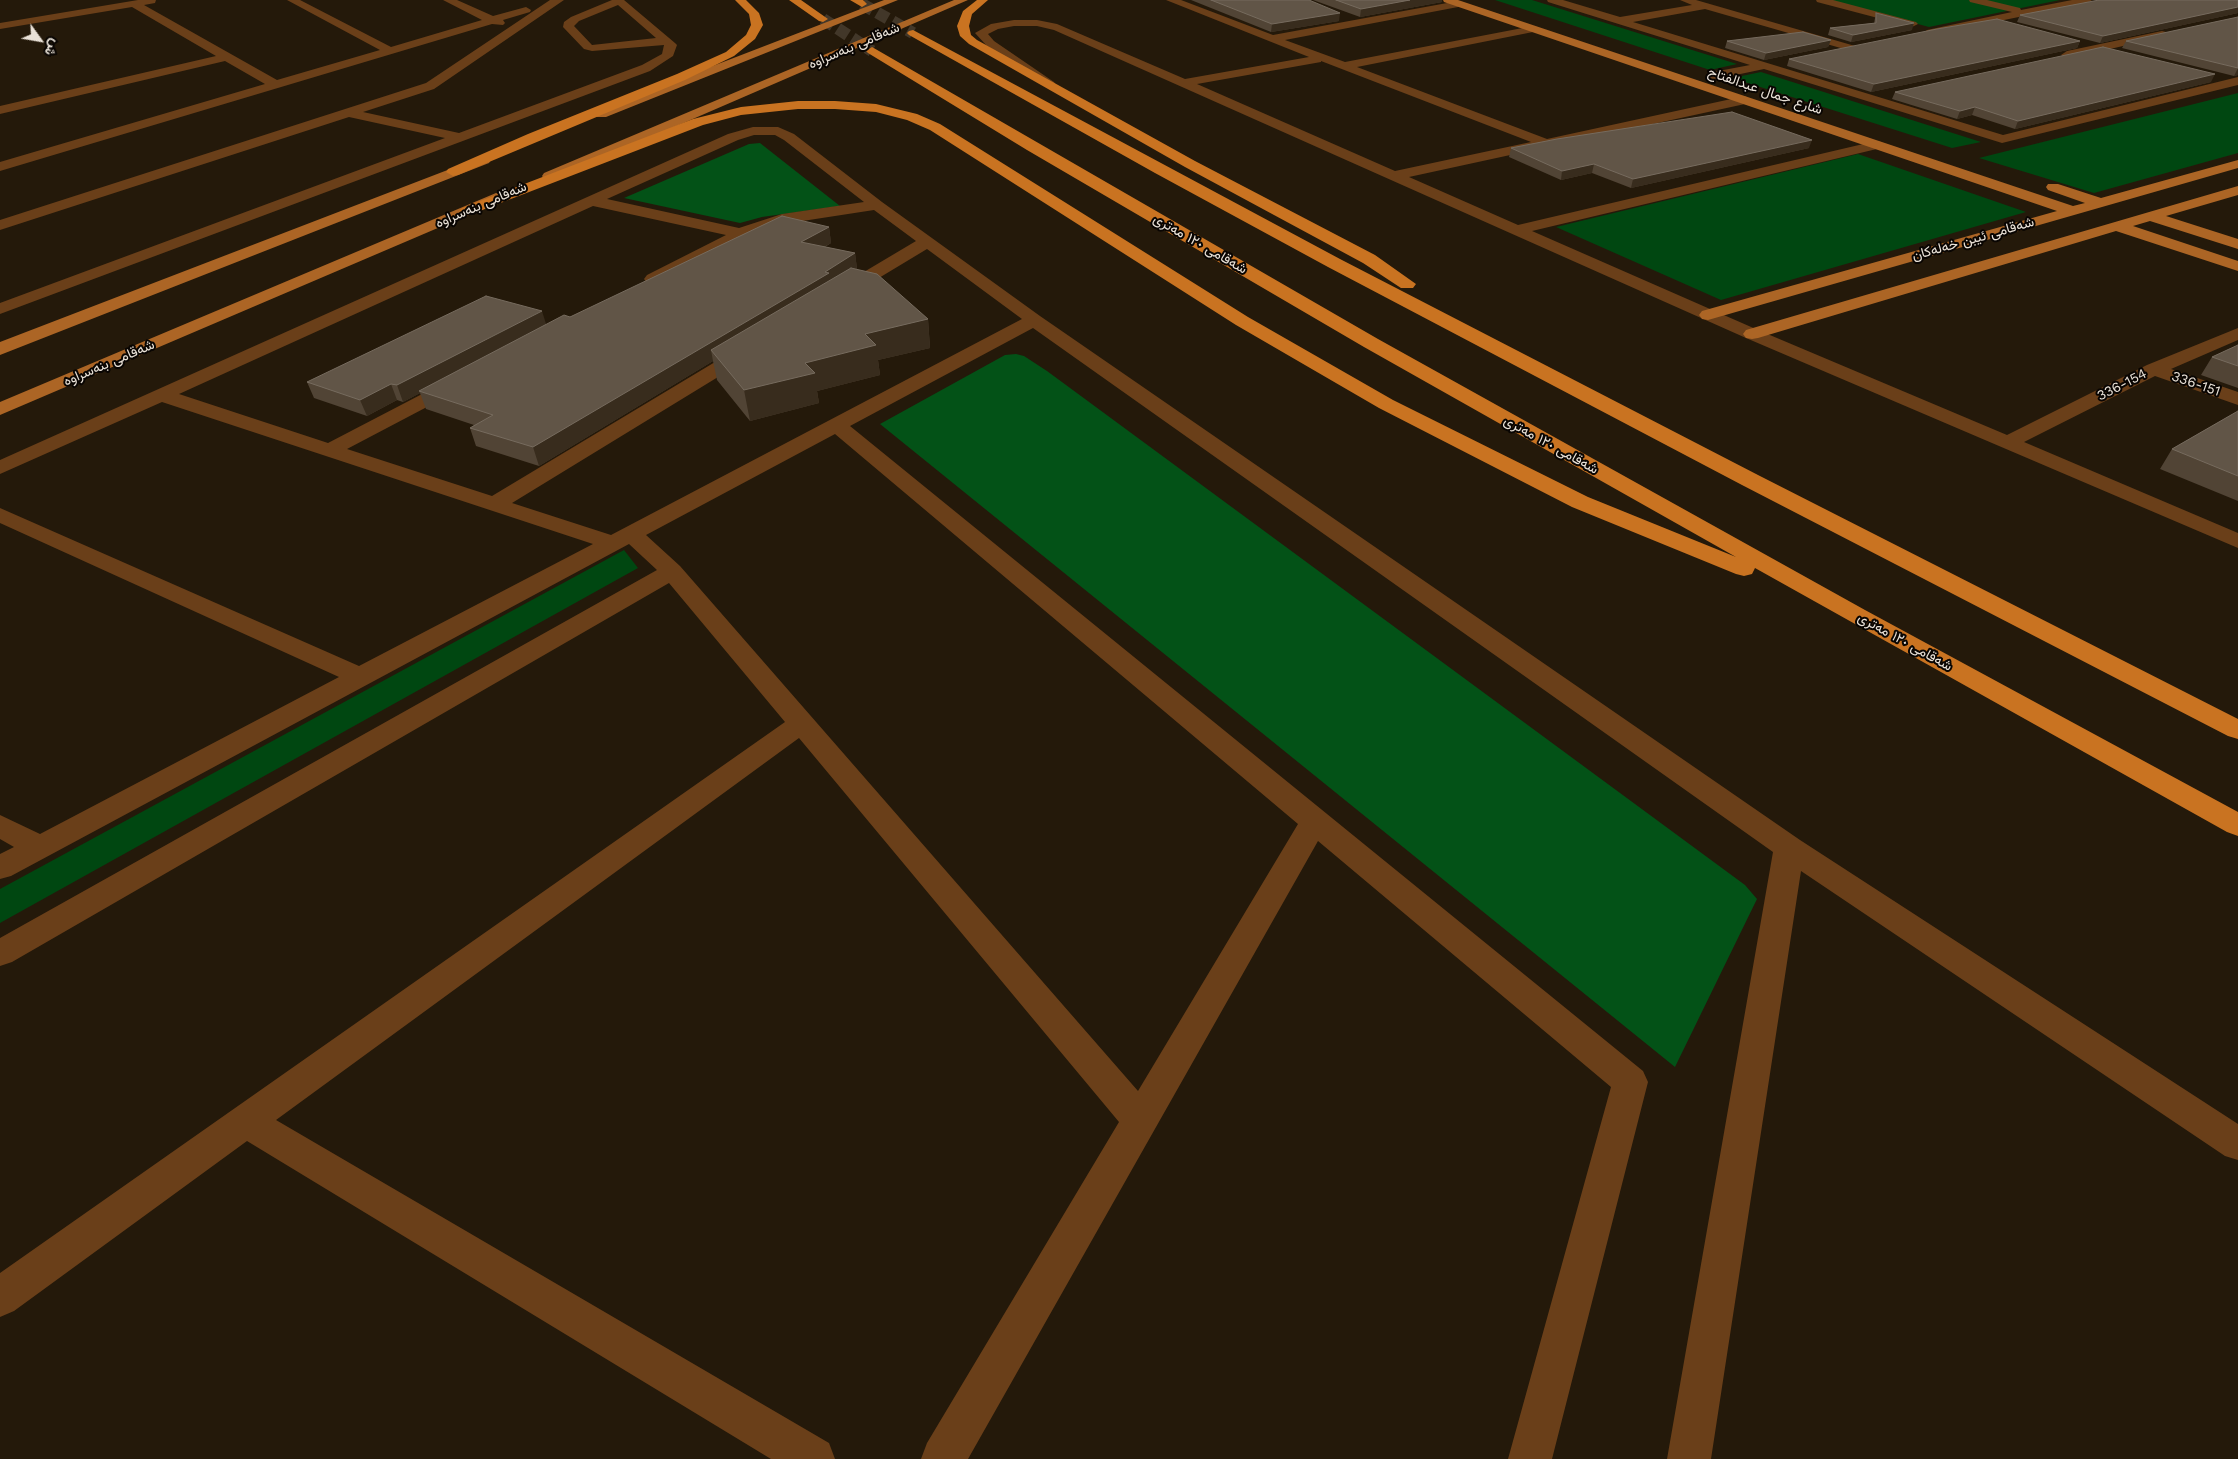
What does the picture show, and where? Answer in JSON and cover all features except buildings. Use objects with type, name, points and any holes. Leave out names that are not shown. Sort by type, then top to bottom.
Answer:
[{"type":"highway","points":[[453,172],[533,137],[681,78],[730,54],[752,37],[757,25],[754,13],[740,0]]},
{"type":"highway","points":[[794,0],[823,19]]},
{"type":"highway","points":[[983,0],[967,13],[963,26],[966,36],[996,56],[1053,86],[1190,164],[1369,259],[1449,312],[1532,359],[1811,509],[2238,730]]},
{"type":"highway","points":[[913,33],[1160,170],[1334,263],[1750,480],[2238,730]]},
{"type":"highway","name":"شەقامی ١٢٠ مەتری","points":[[872,51],[1032,148],[1346,329],[1856,615],[2238,825]]},
{"type":"highway","points":[[467,211],[698,122],[741,111],[798,105],[835,105],[876,108],[912,117],[935,127],[1242,321],[1386,404],[1580,502],[1856,615]]},
{"type":"main road","name":"شەقامی بنەسراوە","points":[[0,349],[893,0]]},
{"type":"main road","name":"شەقامی بنەسراوە","points":[[0,409],[963,0]]},
{"type":"main road","name":"شارع جمال عبدالفتاح","points":[[1482,0],[1712,76],[1748,94],[1876,145],[2073,211]]},
{"type":"main road","name":"شارع جمال عبدالفتاح","points":[[1453,2],[1533,29],[1748,94]]},
{"type":"main road","points":[[1490,14],[1513,10]]},
{"type":"main road","name":"شەقامی ئیبن خەلەکان","points":[[1708,315],[2238,164]]},
{"type":"main road","points":[[2044,184],[2101,203]]},
{"type":"main road","name":"شەقامی ئیبن خەلەکان","points":[[1752,334],[2238,190]]},
{"type":"main road","points":[[2150,216],[2233,241]]},
{"type":"main road","points":[[2116,226],[2238,266]]},
{"type":"street","points":[[0,26],[155,0]]},
{"type":"street","points":[[292,0],[389,50]]},
{"type":"street","points":[[448,0],[512,28]]},
{"type":"street","points":[[0,308],[646,68],[667,56],[671,45],[619,0],[575,19],[568,24],[569,27],[588,47],[592,48],[666,41]]},
{"type":"street","points":[[1171,0],[1543,142]]},
{"type":"street","points":[[1552,0],[2002,139],[2236,82]]},
{"type":"street","points":[[1685,0],[1856,47],[1822,54]]},
{"type":"street","points":[[1820,0],[1937,30]]},
{"type":"street","points":[[1974,0],[2026,12]]},
{"type":"street","points":[[1908,36],[2087,0]]},
{"type":"street","points":[[0,167],[554,2]]},
{"type":"street","points":[[0,225],[430,86],[512,28],[554,2]]},
{"type":"street","points":[[1271,39],[1453,2]]},
{"type":"street","points":[[134,4],[274,84]]},
{"type":"street","points":[[1619,21],[1706,6]]},
{"type":"street","points":[[1029,9],[1107,49]]},
{"type":"street","points":[[1342,16],[1360,22]]},
{"type":"street","points":[[1987,20],[2015,27]]},
{"type":"street","points":[[1053,86],[990,43],[981,33],[987,28],[1001,25],[1037,23],[1057,27],[1708,315],[2238,541]]},
{"type":"street","points":[[1344,66],[1533,29]]},
{"type":"street","points":[[2051,59],[2173,32]]},
{"type":"street","points":[[2071,41],[2128,56]]},
{"type":"street","points":[[0,110],[226,57]]},
{"type":"street","points":[[1185,83],[1320,58]]},
{"type":"street","points":[[1712,76],[1793,60]]},
{"type":"street","points":[[2205,75],[2236,82]]},
{"type":"street","points":[[1870,99],[1899,92]]},
{"type":"street","points":[[1393,176],[1748,94]]},
{"type":"street","points":[[349,112],[458,137]]},
{"type":"street","points":[[0,468],[733,137],[764,130],[778,131],[789,137],[877,205],[1034,320],[1789,848],[2238,1144]]},
{"type":"street","points":[[1516,230],[1876,145]]},
{"type":"street","points":[[593,201],[741,233]]},
{"type":"street","points":[[636,288],[741,233],[782,219],[877,205]]},
{"type":"street","points":[[825,304],[927,242]]},
{"type":"street","points":[[0,868],[1034,320]]},
{"type":"street","name":"336-154","points":[[2007,442],[2154,369],[2238,333]]},
{"type":"street","points":[[494,504],[765,340]]},
{"type":"street","name":"336-151","points":[[2154,369],[2238,399]]},
{"type":"street","points":[[330,450],[470,376]]},
{"type":"street","points":[[161,395],[494,504],[622,538],[672,571],[1140,1120]]},
{"type":"street","points":[[837,425],[1630,1082],[1530,1459]]},
{"type":"street","points":[[0,515],[361,677]]},
{"type":"street","points":[[0,952],[672,571]]},
{"type":"street","points":[[0,1297],[802,723]]},
{"type":"street","points":[[942,1459],[1314,822]]},
{"type":"street","points":[[0,826],[40,847]]},
{"type":"street","points":[[1689,1459],[1789,848]]},
{"type":"street","points":[[246,1121],[813,1459]]},
{"type":"green space","points":[[1495,0],[1532,0],[1737,64],[1710,70]]},
{"type":"green space","points":[[1828,0],[2060,0],[1929,27]]},
{"type":"green space","points":[[1761,72],[1981,142],[1952,148],[1732,78]]},
{"type":"green space","points":[[2238,93],[2238,153],[2094,193],[1979,158]]},
{"type":"green space","points":[[760,143],[840,206],[762,217],[740,223],[624,198],[749,144]]},
{"type":"green space","points":[[1858,154],[2026,212],[1721,300],[1556,227]]},
{"type":"green space","points":[[1016,354],[1024,356],[1047,371],[1745,885],[1757,899],[1675,1067],[880,424],[1005,355]]},
{"type":"green space","points":[[624,550],[638,568],[0,923],[0,889]]},
{"type":"tunnel","points":[[862,4],[913,33]]},
{"type":"tunnel","points":[[823,19],[872,51]]}]
